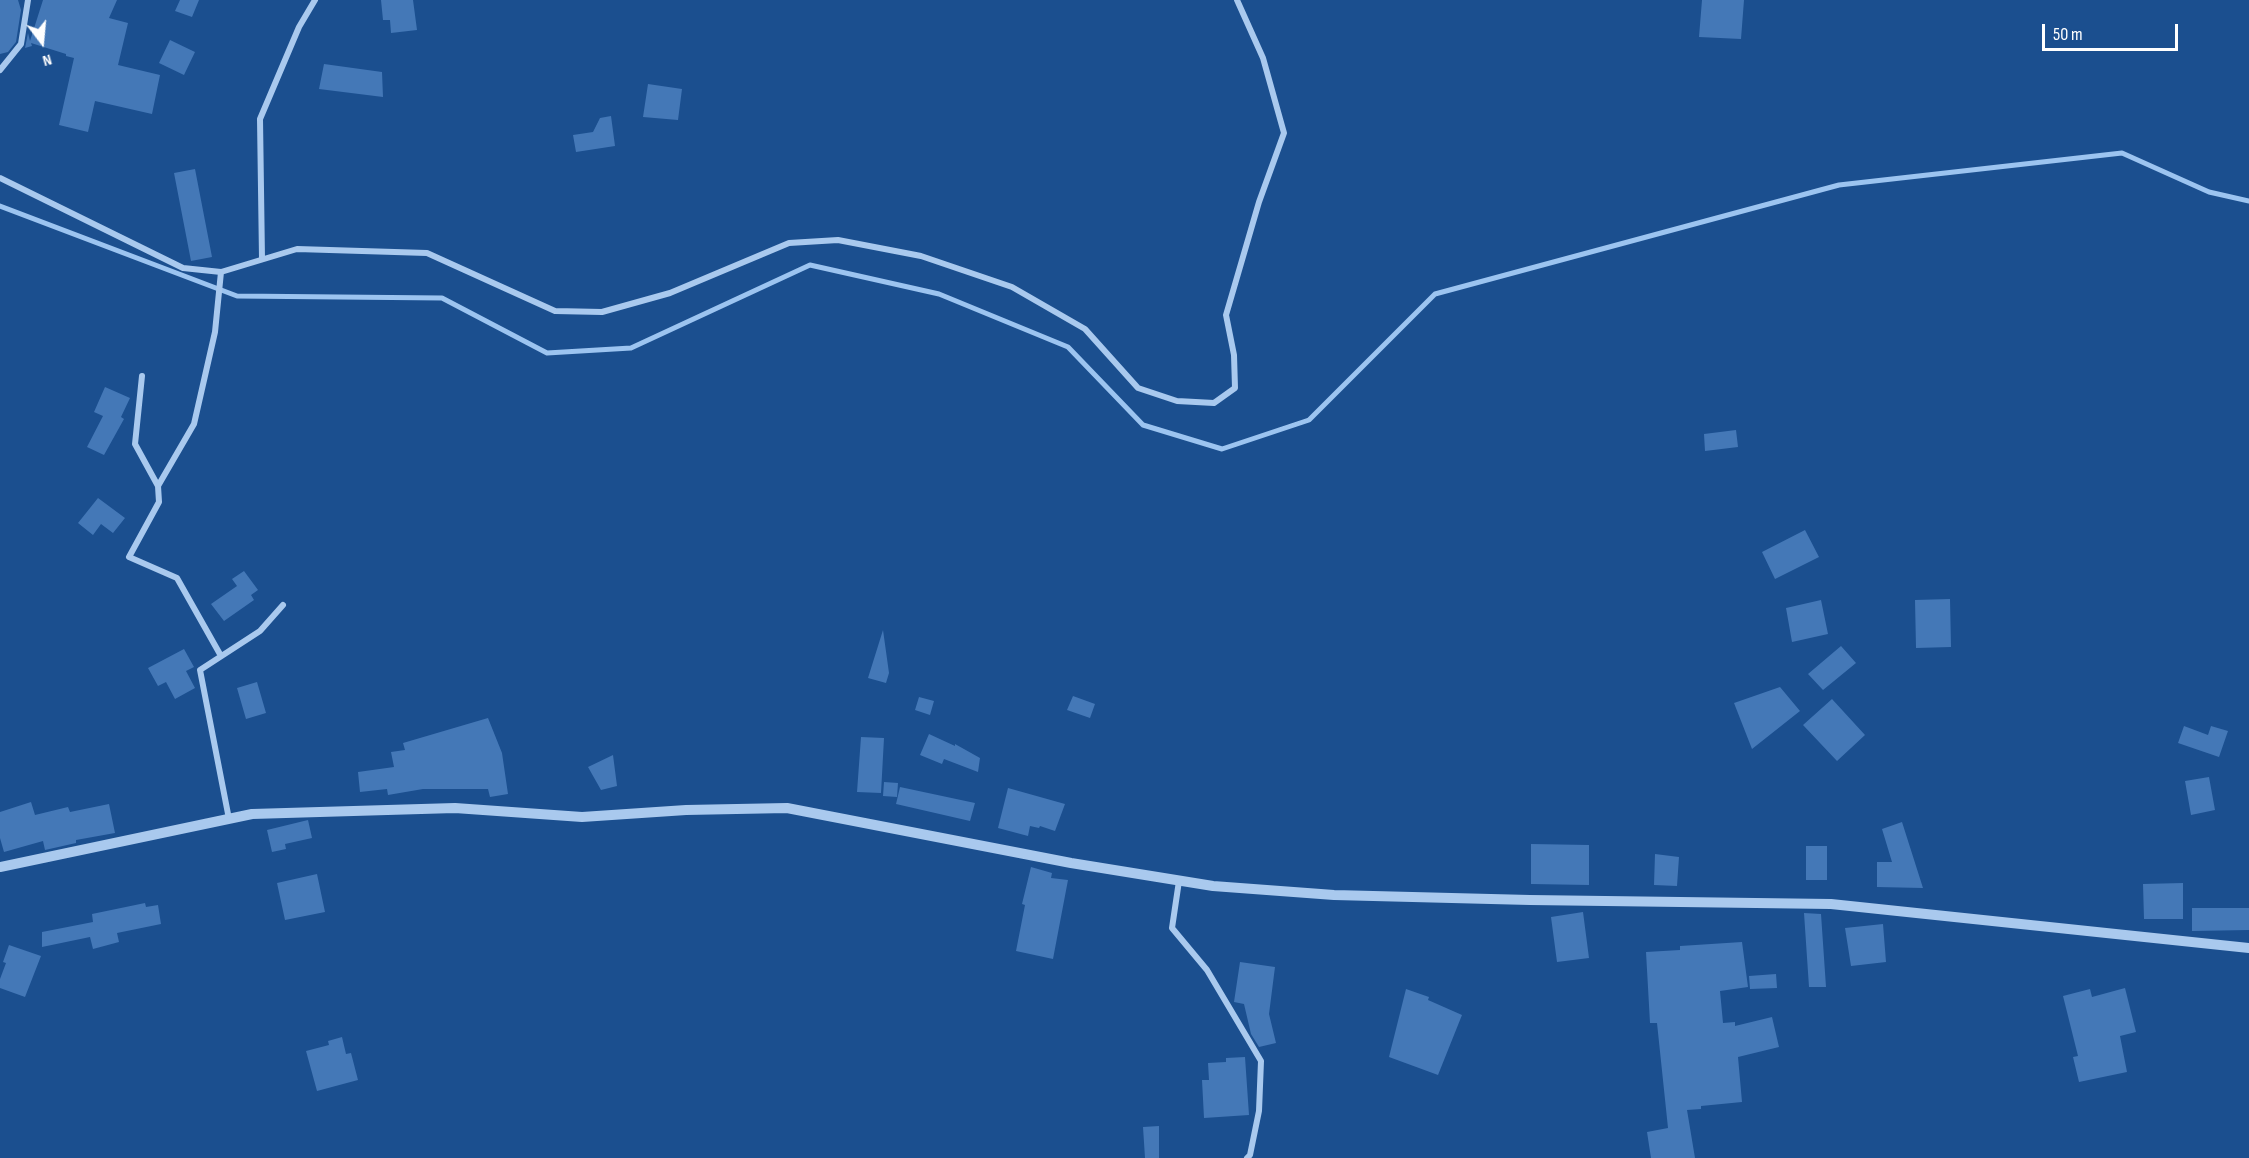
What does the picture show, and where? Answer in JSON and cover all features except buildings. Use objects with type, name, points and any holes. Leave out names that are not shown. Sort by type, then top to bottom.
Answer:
[{"type":"street","points":[[0,70],[21,44],[28,0]]},
{"type":"street","points":[[262,259],[260,119],[299,27],[315,0]]},
{"type":"street","points":[[0,178],[183,268],[221,272],[297,249],[427,253],[555,310],[602,312],[670,293],[789,243],[838,240],[921,256],[1012,287],[1085,329],[1138,388],[1177,401],[1214,403],[1235,388],[1234,355],[1226,315],[1258,202],[1284,133],[1263,58],[1237,0]]},
{"type":"street","points":[[158,486],[194,424],[218,309],[221,272]]},
{"type":"street","points":[[142,376],[135,444],[158,486],[159,502],[129,556],[177,578],[221,656]]},
{"type":"street","points":[[229,819],[200,670],[260,631],[283,605]]},
{"type":"street","points":[[0,867],[252,814],[455,808],[582,817],[686,810],[787,808],[1071,863],[1213,886],[1334,895],[1831,904],[2249,948]]},
{"type":"street","points":[[1179,881],[1172,928],[1207,970],[1261,1061],[1259,1111],[1250,1155],[1247,1158]]},
{"type":"waterway","points":[[0,206],[237,296],[442,298],[547,353],[631,348],[810,265],[939,294],[1068,347],[1143,425],[1222,449],[1309,420],[1435,294],[1839,185],[2122,153],[2209,192],[2249,201]]}]
